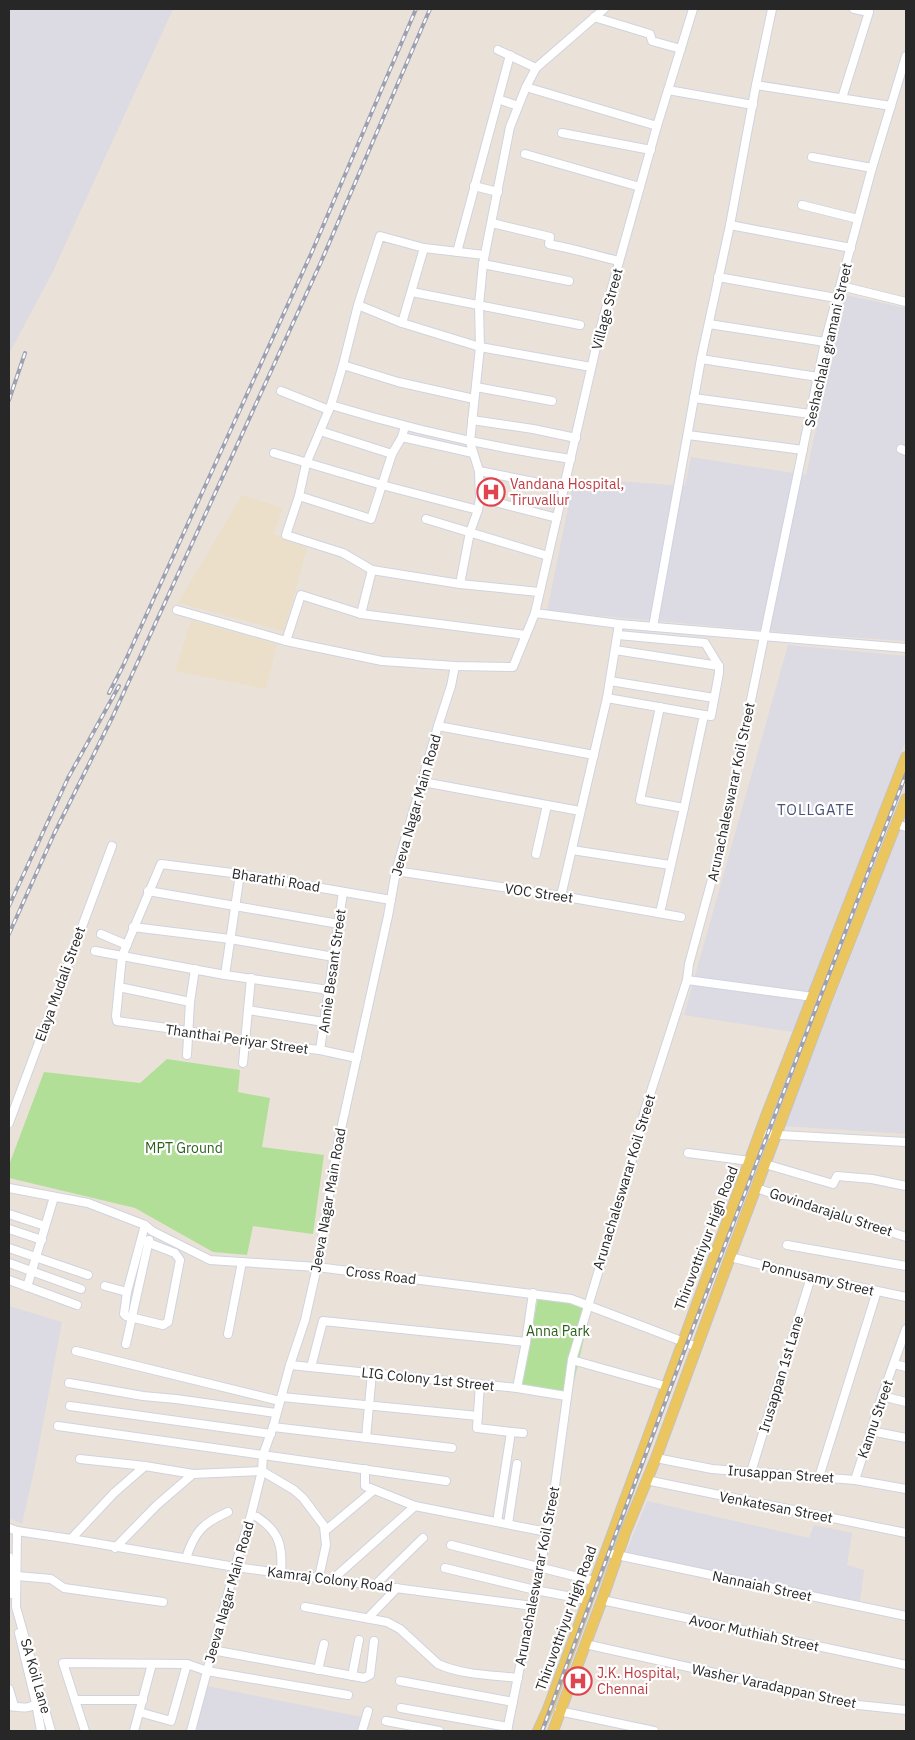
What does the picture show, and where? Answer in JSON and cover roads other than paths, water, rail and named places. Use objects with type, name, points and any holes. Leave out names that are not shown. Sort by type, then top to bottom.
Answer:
[{"type":"main road","name":"Thiruvottriyur High Road","points":[[538,1731],[548,1709],[665,1386],[760,1134],[906,756]]},
{"type":"main road","name":"Thiruvottriyur High Road","points":[[552,1731],[827,999],[901,826],[906,799]]},
{"type":"street","points":[[460,584],[470,532],[480,498],[479,471],[470,442],[480,347],[478,306],[482,264],[492,223],[510,127],[536,68],[604,9]]},
{"type":"street","name":"Village Street","points":[[455,666],[513,667],[535,613],[565,488],[591,367],[657,126],[693,9]]},
{"type":"street","points":[[653,627],[701,359],[730,225],[772,9]]},
{"type":"street","points":[[842,98],[869,12],[854,9]]},
{"type":"street","points":[[594,17],[650,34],[652,41],[681,49]]},
{"type":"street","points":[[498,50],[536,68]]},
{"type":"street","points":[[457,252],[510,55]]},
{"type":"street","name":"Seshachala gramani Street","points":[[764,637],[836,298],[841,286],[872,168],[905,66],[906,56]]},
{"type":"street","points":[[756,86],[891,106]]},
{"type":"street","points":[[526,87],[657,126]]},
{"type":"street","points":[[668,90],[753,105]]},
{"type":"street","points":[[498,99],[518,106]]},
{"type":"street","points":[[562,133],[651,150]]},
{"type":"street","points":[[524,154],[640,187]]},
{"type":"street","points":[[812,156],[872,168]]},
{"type":"street","points":[[474,186],[498,192]]},
{"type":"street","points":[[802,205],[858,219]]},
{"type":"street","points":[[492,223],[550,237],[549,244],[552,245],[577,249],[588,254],[619,261]]},
{"type":"street","points":[[730,225],[851,248]]},
{"type":"street","points":[[484,255],[424,248],[380,236],[358,305],[330,407],[306,464],[299,496],[286,535],[343,552],[372,570],[460,584],[539,592]]},
{"type":"street","points":[[402,323],[424,248]]},
{"type":"street","points":[[482,264],[569,281]]},
{"type":"street","points":[[718,277],[836,298]]},
{"type":"street","points":[[841,286],[906,302]]},
{"type":"street","points":[[412,292],[580,325]]},
{"type":"street","points":[[358,305],[402,323],[480,347],[591,367]]},
{"type":"street","points":[[709,324],[826,342]]},
{"type":"street","points":[[701,359],[818,377]]},
{"type":"street","points":[[343,365],[398,382],[474,399]]},
{"type":"street","points":[[476,387],[552,401]]},
{"type":"street","points":[[281,391],[330,407],[470,442],[571,458]]},
{"type":"street","points":[[694,398],[810,414]]},
{"type":"street","points":[[472,420],[533,429],[576,438]]},
{"type":"street","points":[[299,496],[372,519],[392,454],[402,437],[405,426]]},
{"type":"street","points":[[320,432],[392,454]]},
{"type":"street","points":[[688,435],[803,450]]},
{"type":"street","points":[[402,437],[473,453]]},
{"type":"street","points":[[274,453],[306,464],[478,510]]},
{"type":"street","points":[[479,471],[565,488]]},
{"type":"street","points":[[480,498],[557,518]]},
{"type":"street","points":[[426,519],[548,556]]},
{"type":"street","points":[[360,614],[372,570]]},
{"type":"street","points":[[286,641],[301,595],[360,614],[526,635]]},
{"type":"street","points":[[176,610],[286,641],[382,661],[455,666]]},
{"type":"street","points":[[535,613],[619,624],[906,648]]},
{"type":"street","points":[[561,896],[607,698],[619,624]]},
{"type":"street","points":[[607,698],[711,716],[718,666],[705,643],[618,635]]},
{"type":"street","name":"Arunachaleswarar Koil Street","points":[[507,1729],[552,1508],[572,1360],[645,1110],[687,980],[689,964],[720,850],[764,637]]},
{"type":"street","points":[[615,650],[718,666]]},
{"type":"street","name":"Jeeva Nagar Main Road","points":[[190,1731],[251,1514],[262,1470],[263,1455],[304,1320],[317,1267],[338,1143],[396,872],[451,686],[455,666]]},
{"type":"street","points":[[610,682],[714,698]]},
{"type":"street","points":[[660,707],[640,800],[684,808]]},
{"type":"street","points":[[660,913],[704,715]]},
{"type":"street","points":[[438,726],[594,755]]},
{"type":"street","points":[[423,782],[580,811]]},
{"type":"street","points":[[536,854],[547,805]]},
{"type":"street","name":"Elaya Mudali Street","points":[[9,1123],[112,846]]},
{"type":"street","points":[[572,850],[670,865]]},
{"type":"street","name":"Bharathi Road","points":[[148,891],[161,864],[240,874],[391,900]]},
{"type":"street","name":"VOC Street","points":[[396,872],[561,896],[681,917]]},
{"type":"street","points":[[225,975],[240,874]]},
{"type":"street","points":[[190,1002],[119,987],[122,956],[148,891],[339,924]]},
{"type":"street","name":"Annie Besant Street","points":[[320,1050],[344,892]]},
{"type":"street","points":[[133,927],[230,939],[334,957]]},
{"type":"street","points":[[101,934],[127,944]]},
{"type":"street","points":[[95,951],[225,975],[329,990]]},
{"type":"street","points":[[187,1055],[194,969]]},
{"type":"street","points":[[243,1063],[251,978]]},
{"type":"street","points":[[687,980],[813,997]]},
{"type":"street","name":"Thanthai Periyar Street","points":[[119,987],[116,1016],[118,1021],[188,1031],[244,1042],[320,1050],[357,1058]]},
{"type":"street","points":[[248,1010],[324,1022]]},
{"type":"street","points":[[760,1134],[906,1142]]},
{"type":"street","points":[[688,1153],[750,1161]]},
{"type":"street","points":[[765,1164],[834,1184],[837,1176],[872,1179],[906,1186]]},
{"type":"street","name":"Cross Road","points":[[9,1188],[88,1203],[145,1225],[152,1231],[210,1260],[317,1267],[533,1293],[582,1302],[588,1306],[697,1346]]},
{"type":"street","name":"Govindarajalu Street","points":[[756,1188],[906,1237]]},
{"type":"street","points":[[27,1287],[54,1197]]},
{"type":"street","points":[[9,1214],[45,1226]]},
{"type":"street","points":[[126,1344],[145,1241],[145,1225]]},
{"type":"street","points":[[9,1229],[42,1240]]},
{"type":"street","points":[[145,1241],[175,1253],[180,1260],[168,1322],[163,1325],[124,1314],[128,1292],[145,1241],[152,1231]]},
{"type":"street","points":[[787,1245],[906,1266]]},
{"type":"street","points":[[9,1248],[88,1275]]},
{"type":"street","name":"Ponnusamy Street","points":[[730,1257],[811,1277],[906,1297]]},
{"type":"street","points":[[228,1334],[242,1262]]},
{"type":"street","points":[[9,1264],[82,1289]]},
{"type":"street","name":"Irusappan 1st Lane","points":[[751,1472],[811,1277]]},
{"type":"street","points":[[9,1280],[77,1305]]},
{"type":"street","points":[[105,1286],[128,1292]]},
{"type":"street","points":[[819,1477],[877,1291]]},
{"type":"street","points":[[518,1388],[533,1293]]},
{"type":"street","points":[[577,1301],[591,1293]]},
{"type":"street","points":[[311,1367],[324,1321],[526,1342]]},
{"type":"street","name":"Kannu Street","points":[[855,1480],[906,1330]]},
{"type":"street","points":[[76,1351],[281,1399],[368,1405],[478,1416]]},
{"type":"street","points":[[572,1360],[665,1386]]},
{"type":"street","name":"LIG Colony 1st Street","points":[[290,1364],[518,1388],[566,1396]]},
{"type":"street","points":[[894,1364],[906,1367]]},
{"type":"street","points":[[366,1438],[372,1373]]},
{"type":"street","points":[[69,1383],[143,1396],[276,1413]]},
{"type":"street","points":[[480,1384],[477,1428],[523,1433]]},
{"type":"street","points":[[882,1396],[906,1402]]},
{"type":"street","points":[[70,1406],[272,1430],[452,1448]]},
{"type":"street","points":[[58,1426],[446,1481]]},
{"type":"street","points":[[871,1431],[906,1438]]},
{"type":"street","points":[[497,1522],[511,1432]]},
{"type":"street","name":"Irusappan Street","points":[[656,1458],[712,1469],[855,1480],[906,1489]]},
{"type":"street","points":[[80,1459],[146,1466],[193,1474],[262,1470],[294,1490],[303,1498],[324,1526],[326,1545],[319,1577]]},
{"type":"street","points":[[508,1524],[517,1464]]},
{"type":"street","points":[[72,1539],[114,1493],[146,1466]]},
{"type":"street","points":[[365,1470],[365,1486],[415,1506],[547,1532]]},
{"type":"street","points":[[115,1548],[157,1505],[193,1474]]},
{"type":"street","name":"Venkatesan Street","points":[[646,1480],[906,1533]]},
{"type":"street","points":[[325,1531],[374,1490]]},
{"type":"street","points":[[333,1579],[415,1506]]},
{"type":"street","points":[[186,1558],[197,1533],[210,1520],[228,1512]]},
{"type":"street","points":[[257,1517],[277,1535],[282,1555],[281,1574]]},
{"type":"street","name":"Kamraj Colony Road","points":[[9,1528],[115,1548],[281,1574],[319,1577],[533,1606]]},
{"type":"street","name":"SA Koil Lane","points":[[17,1531],[16,1607],[51,1731]]},
{"type":"street","points":[[375,1585],[423,1538]]},
{"type":"street","points":[[451,1545],[594,1581]]},
{"type":"street","name":"Nannaiah Street","points":[[605,1552],[906,1616]]},
{"type":"street","points":[[9,1557],[10,1593],[41,1731]]},
{"type":"street","points":[[445,1568],[535,1590],[588,1600]]},
{"type":"street","points":[[17,1576],[50,1579],[64,1588],[163,1602]]},
{"type":"street","points":[[368,1618],[397,1588]]},
{"type":"street","name":"Avoor Muthiah Street","points":[[602,1600],[906,1665]]},
{"type":"street","points":[[306,1608],[387,1622],[400,1628],[438,1664],[444,1667],[457,1671],[518,1678]]},
{"type":"street","points":[[352,1676],[359,1640]]},
{"type":"street","points":[[212,1650],[364,1678],[370,1675],[374,1641]]},
{"type":"street","points":[[318,1670],[324,1644]]},
{"type":"street","name":"Washer Varadappan Street","points":[[584,1644],[858,1705],[906,1710]]},
{"type":"street","points":[[85,1731],[63,1663],[187,1664],[207,1671],[348,1695]]},
{"type":"street","points":[[134,1731],[152,1664]]},
{"type":"street","points":[[139,1712],[171,1721],[187,1664]]},
{"type":"street","points":[[400,1681],[513,1702]]},
{"type":"street","points":[[9,1689],[11,1706],[27,1707],[34,1705],[36,1702]]},
{"type":"street","points":[[75,1700],[143,1700]]},
{"type":"street","points":[[401,1708],[507,1729]]},
{"type":"street","points":[[362,1731],[368,1711]]},
{"type":"street","points":[[559,1711],[654,1731]]},
{"type":"street","points":[[386,1722],[439,1731]]},
{"type":"railway","points":[[109,693],[311,254],[416,9]]},
{"type":"railway","points":[[9,934],[54,834],[113,716],[321,262],[430,9]]},
{"type":"railway","points":[[9,400],[25,353]]},
{"type":"railway","points":[[9,906],[68,778],[119,686]]},
{"type":"railway","points":[[542,1731],[685,1349],[906,774]]},
{"type":"place","name":"Vandana Hospital, Tiruvallur","points":[[491,492]]},
{"type":"place","name":"J.K. Hospital, Chennai","points":[[578,1681]]},
{"type":"district","name":"TOLLGATE","points":[[816,810]]},
{"type":"park label","name":"MPT Ground","points":[[184,1148]]},
{"type":"park label","name":"Anna Park","points":[[558,1331]]}]
